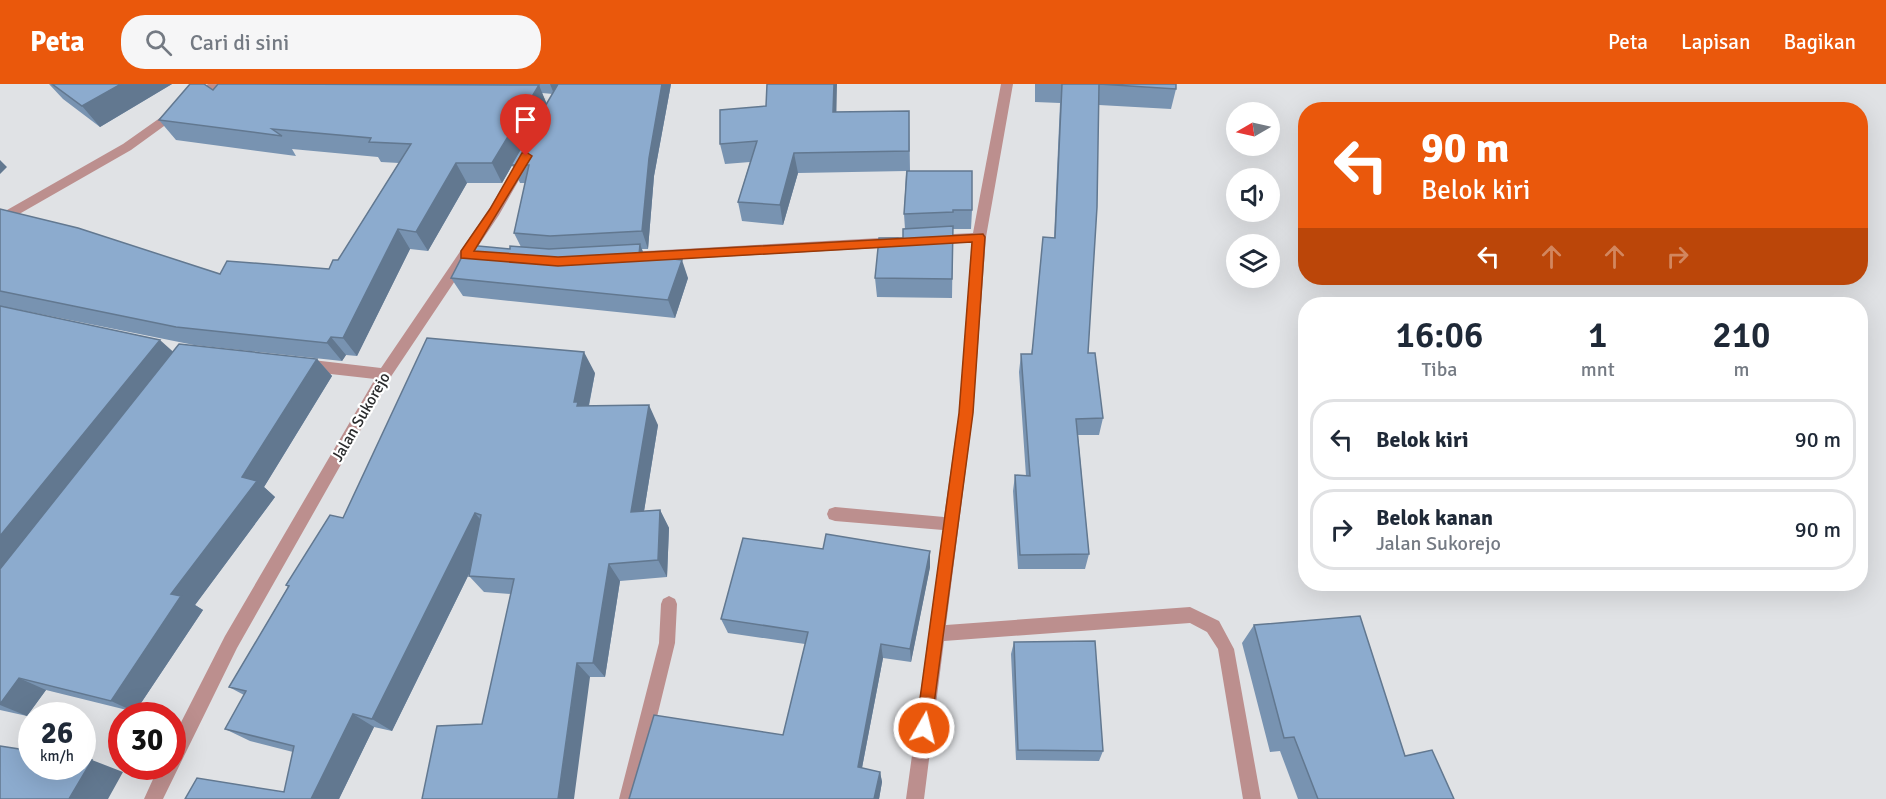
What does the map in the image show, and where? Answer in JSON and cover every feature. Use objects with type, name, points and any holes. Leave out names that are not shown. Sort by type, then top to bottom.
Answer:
[{"type":"street","points":[[0,220],[127,147],[216,84]]},
{"type":"street","points":[[915,799],[966,413],[979,237],[1007,84]]},
{"type":"street","name":"Jalan Sukorejo","points":[[186,732],[231,642],[385,374],[471,255],[535,141]]},
{"type":"street","points":[[616,258],[979,237]]},
{"type":"street","points":[[295,364],[385,374]]},
{"type":"street","points":[[835,514],[950,524]]},
{"type":"street","points":[[628,799],[667,643],[669,604]]},
{"type":"street","points":[[936,634],[1190,615],[1205,619],[1217,628],[1227,649],[1252,799]]},
{"type":"street","points":[[153,799],[163,780]]},
{"type":"building","points":[[52,84],[121,84],[82,106]]},
{"type":"building","points":[[190,84],[204,84],[213,90],[218,84],[539,85],[492,163],[456,163],[416,232],[398,229],[343,338],[331,337],[327,343],[176,327],[0,291],[0,209],[78,228],[220,274],[227,261],[329,269],[333,260],[338,260],[411,144],[369,142],[371,138],[272,129],[282,136],[159,120]]},
{"type":"building","points":[[558,84],[662,84],[649,158],[642,231],[550,236],[514,233],[529,165],[511,165]]},
{"type":"building","points":[[767,84],[834,84],[833,112],[909,111],[909,151],[794,153],[780,205],[738,202],[757,141],[720,144],[720,110],[766,106]]},
{"type":"building","points":[[1062,84],[1099,84],[1097,207],[1088,353],[1095,353],[1103,418],[1076,419],[1089,554],[1020,555],[1015,475],[1030,476],[1021,354],[1032,354],[1043,237],[1055,238]]},
{"type":"building","points":[[1099,84],[1176,84],[1176,89]]},
{"type":"building","points":[[907,171],[972,171],[972,210],[904,214]]},
{"type":"building","points":[[953,226],[952,279],[875,278],[879,238],[903,238],[903,229]]},
{"type":"building","points":[[640,244],[639,255],[682,260],[668,300],[451,278],[468,245],[510,249],[510,246],[549,249]]},
{"type":"building","points":[[0,306],[160,340],[0,536]]},
{"type":"building","points":[[427,338],[584,352],[574,402],[578,402],[577,406],[649,405],[631,512],[660,510],[658,560],[609,564],[593,663],[577,663],[558,799],[422,799],[437,726],[482,724],[514,579],[469,576],[481,515],[475,513],[372,719],[353,714],[311,799],[185,799],[197,778],[284,792],[294,746],[225,729],[246,691],[229,687],[289,586],[286,585],[330,515],[343,518]]},
{"type":"building","points":[[179,344],[317,359],[242,477],[257,481],[171,594],[181,596],[111,701],[19,678],[0,704],[0,569]]},
{"type":"building","points":[[826,534],[930,551],[910,649],[881,644],[858,767],[880,772],[874,799],[629,799],[654,715],[783,735],[808,632],[721,619],[743,538],[823,549]]},
{"type":"building","points":[[1360,616],[1405,756],[1432,750],[1454,799],[1318,799],[1294,737],[1284,738],[1254,625]]},
{"type":"building","points":[[1095,641],[1103,751],[1018,750],[1014,642]]},
{"type":"building","points":[[0,746],[18,749],[18,780],[80,780],[69,799],[0,799]]},
{"type":"route","points":[[526,156],[494,212],[465,254],[558,261],[979,237],[966,413],[924,728]]}]
